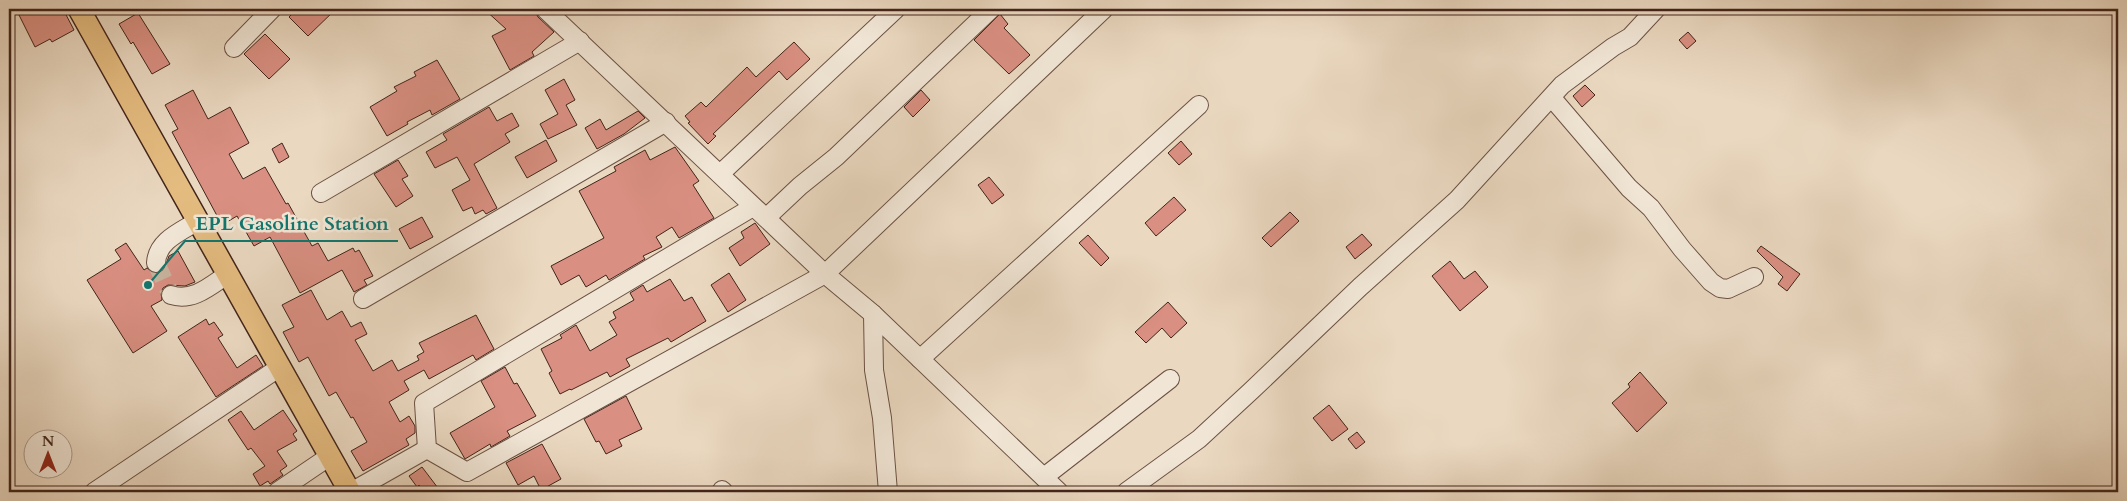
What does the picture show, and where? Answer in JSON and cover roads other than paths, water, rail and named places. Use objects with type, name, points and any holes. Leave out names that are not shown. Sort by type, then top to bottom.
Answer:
[{"type":"main road","points":[[79,9],[350,492]]},
{"type":"street","points":[[234,48],[272,9]]},
{"type":"street","points":[[545,9],[825,274],[873,314],[1059,492]]},
{"type":"street","points":[[720,174],[896,9]]},
{"type":"street","points":[[427,449],[424,403],[760,213],[800,186],[836,157],[991,9]]},
{"type":"street","points":[[427,449],[468,472],[825,274],[1104,9]]},
{"type":"street","points":[[1126,492],[1199,439],[1360,287],[1457,200],[1562,85],[1613,47],[1630,37],[1656,9]]},
{"type":"street","points":[[321,194],[580,42]]},
{"type":"street","points":[[1552,98],[1628,188],[1651,208],[1682,250],[1711,282],[1720,288],[1728,289],[1754,277]]},
{"type":"street","points":[[920,359],[1199,105]]},
{"type":"street","points":[[363,299],[666,122]]},
{"type":"street","points":[[156,263],[156,252],[165,242],[198,221]]},
{"type":"street","points":[[171,295],[181,298],[199,294],[228,274]]},
{"type":"street","points":[[873,314],[874,370],[882,418],[885,489]]},
{"type":"street","points":[[94,492],[280,367]]},
{"type":"street","points":[[1044,477],[1170,378]]},
{"type":"street","points":[[350,492],[427,449]]},
{"type":"street","points":[[277,492],[330,456]]},
{"type":"tunnel","points":[[156,263],[171,295]]},
{"type":"place","name":"EPL Gasoline Station","points":[[148,285]]}]
